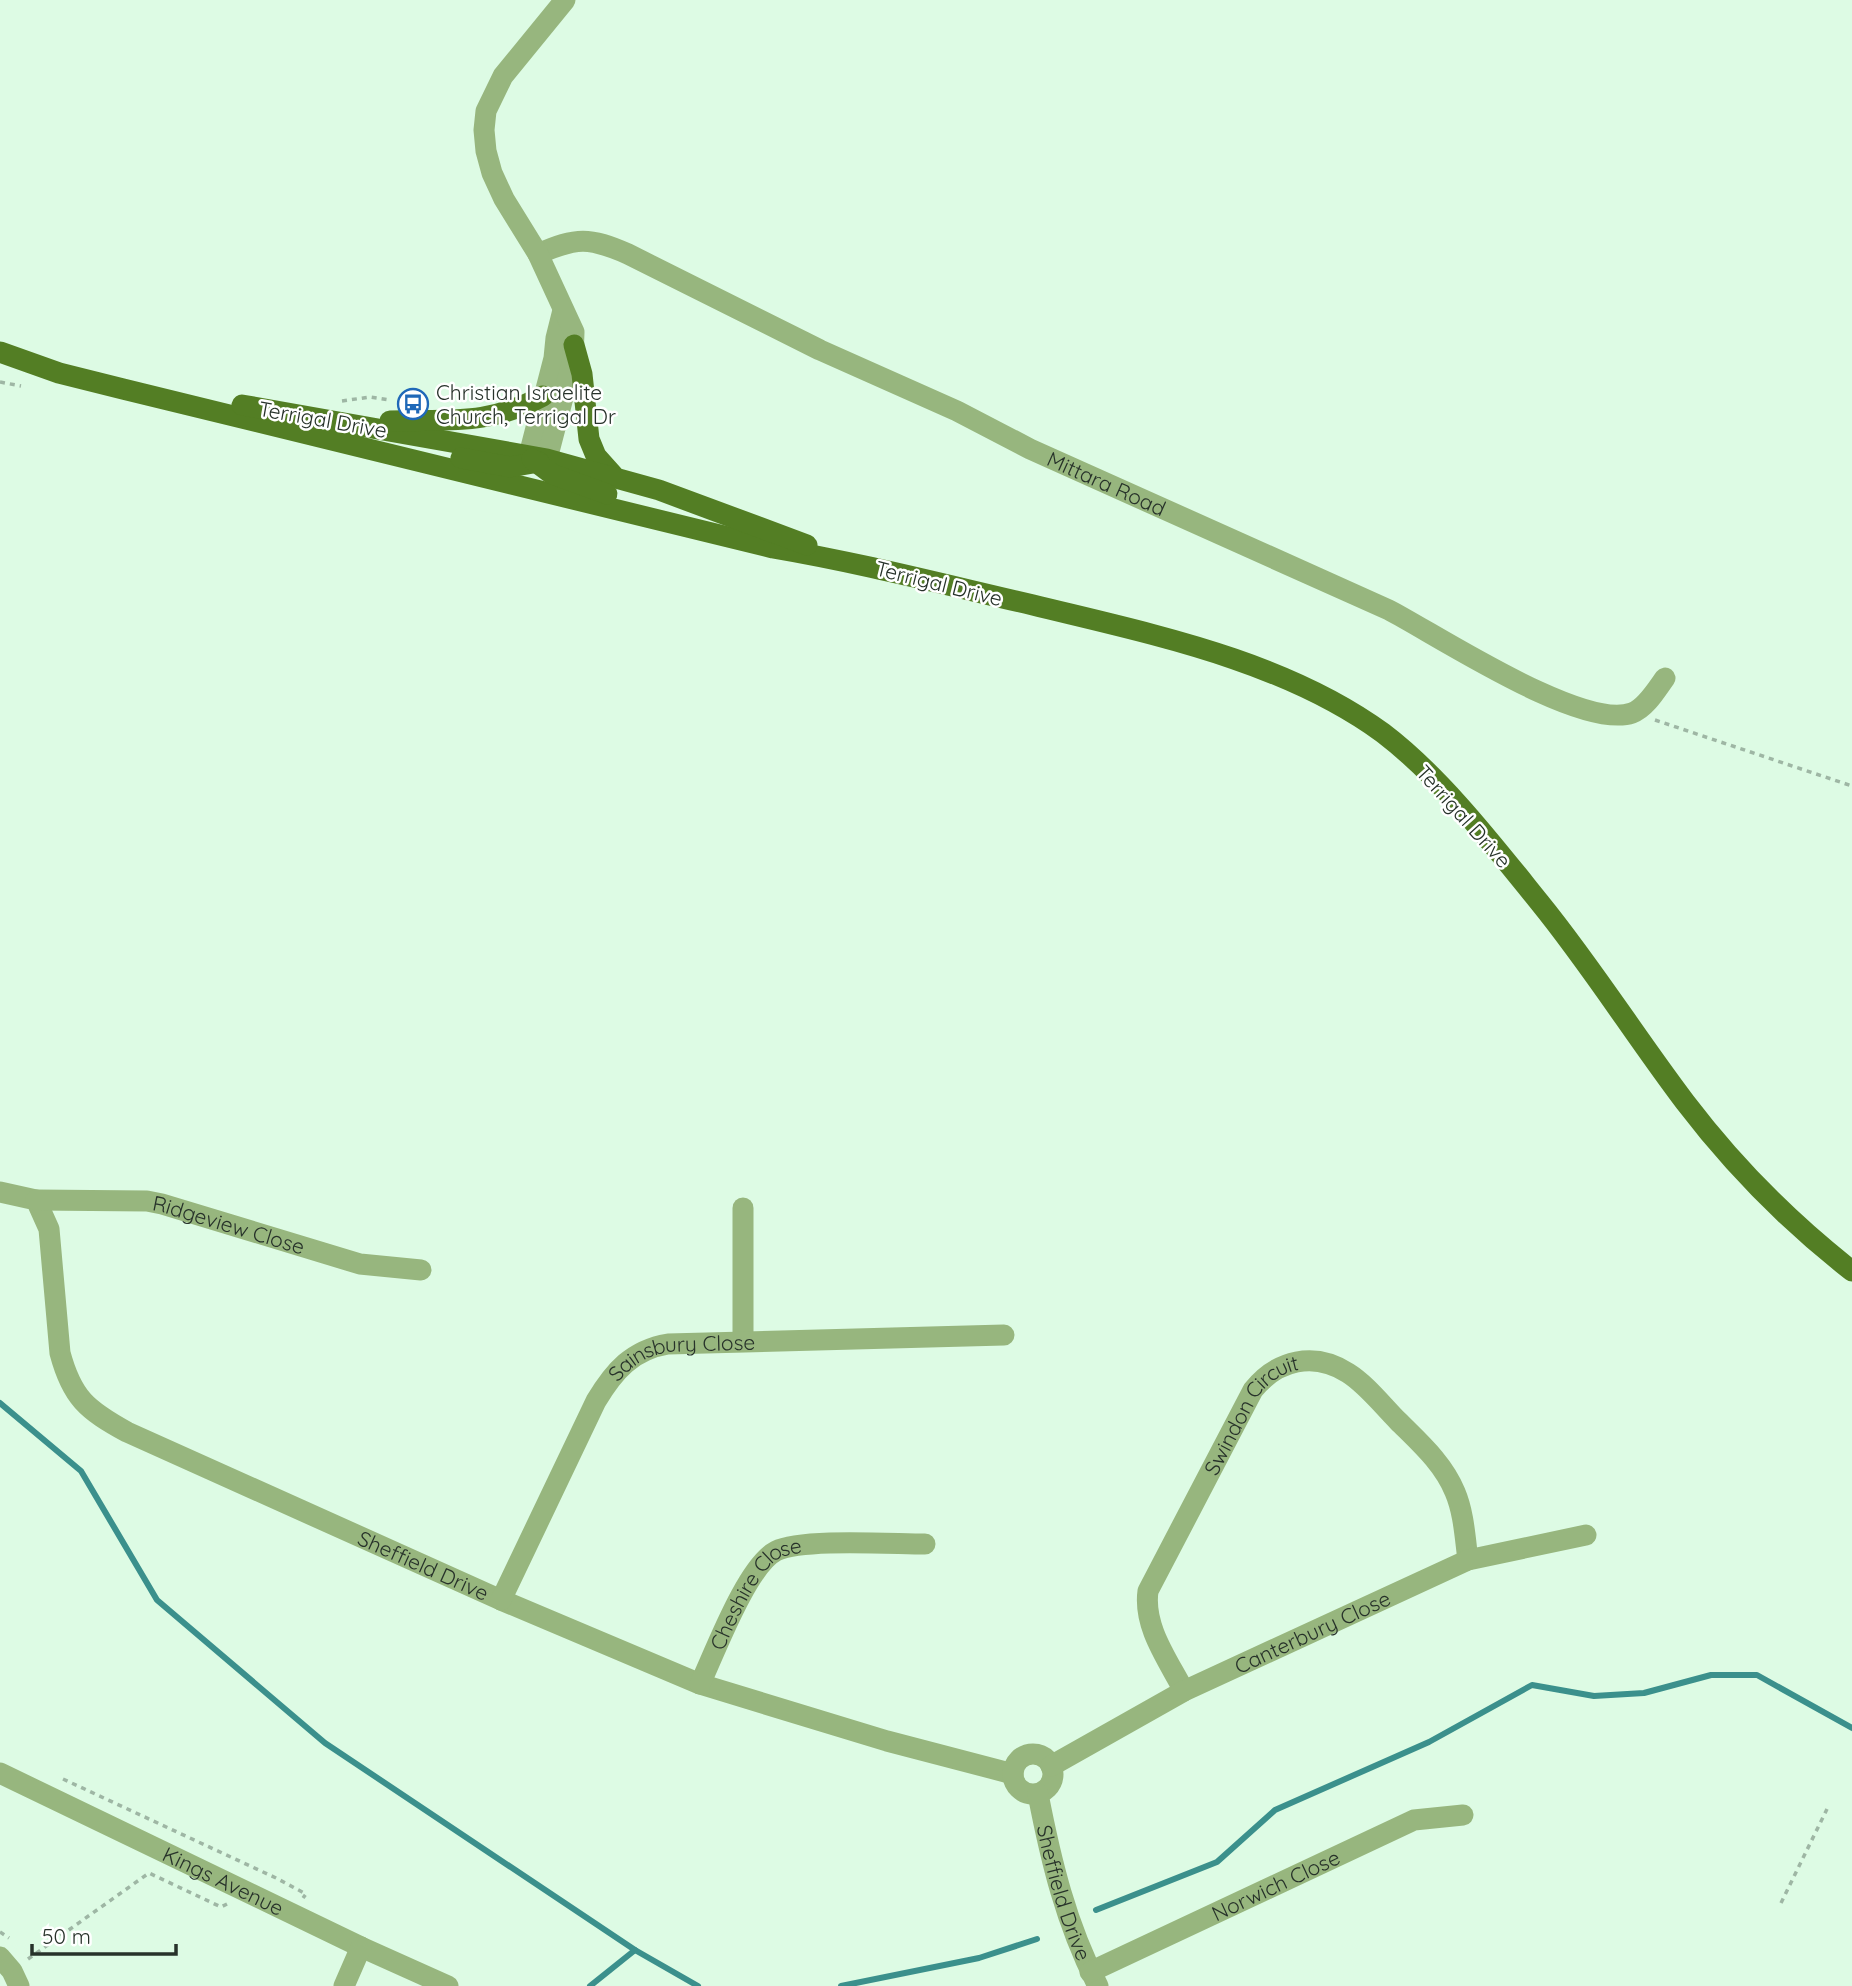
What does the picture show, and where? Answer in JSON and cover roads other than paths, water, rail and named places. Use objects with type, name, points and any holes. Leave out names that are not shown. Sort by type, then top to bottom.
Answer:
[{"type":"main road","name":"Terrigal Drive","points":[[0,341],[62,363],[192,396],[346,422],[613,475],[845,560]]},
{"type":"main road","points":[[574,345],[582,374],[589,439],[596,456],[613,475]]},
{"type":"main road","name":"Terrigal Drive","points":[[0,352],[59,373],[352,445],[773,548],[845,560],[1172,639],[1244,663],[1317,693],[1383,733],[1442,786],[1534,895],[1687,1104],[1774,1205],[1852,1271]]},
{"type":"main road","points":[[346,422],[477,419],[519,409],[543,396]]},
{"type":"main road","points":[[352,445],[448,456],[510,467],[538,459],[552,474],[568,481],[694,527]]},
{"type":"street","points":[[538,459],[574,345],[574,332],[562,310],[553,283],[504,199],[492,173],[484,130],[486,111],[503,76],[565,0]]},
{"type":"street","name":"Mittara Road","points":[[538,254],[575,241],[586,240],[608,245],[820,350],[957,411],[1030,449],[1389,610],[1452,646],[1569,704],[1608,715],[1633,713],[1652,696],[1665,678]]},
{"type":"street","points":[[538,459],[543,396],[554,358],[562,310]]},
{"type":"street","points":[[0,1192],[36,1200]]},
{"type":"street","name":"Ridgeview Close","points":[[36,1200],[147,1201],[360,1264],[421,1270]]},
{"type":"street","name":"Sheffield Drive","points":[[36,1200],[49,1229],[60,1353],[70,1384],[85,1406],[102,1419],[501,1600],[700,1684],[887,1741],[1013,1774]]},
{"type":"street","points":[[743,1208],[743,1341]]},
{"type":"street","name":"Sainsbury Close","points":[[501,1600],[596,1401],[625,1362],[643,1351],[668,1344],[1004,1335]]},
{"type":"street","name":"Swindon Circuit","points":[[1184,1691],[1152,1627],[1148,1614],[1148,1591],[1252,1390],[1277,1367],[1298,1361],[1313,1361],[1348,1373],[1435,1458],[1457,1499],[1468,1560]]},
{"type":"street","name":"Canterbury Close","points":[[1051,1766],[1184,1691],[1468,1560],[1586,1535]]},
{"type":"street","name":"Cheshire Close","points":[[700,1684],[752,1574],[776,1551],[799,1544],[926,1544]]},
{"type":"street","points":[[1029,1755],[1042,1757],[1051,1766],[1053,1777],[1051,1783],[1038,1794],[1021,1790],[1013,1774],[1018,1762],[1029,1755]]},
{"type":"street","name":"Kings Avenue","points":[[0,1773],[360,1947],[448,1986]]},
{"type":"street","name":"Sheffield Drive","points":[[1038,1794],[1053,1872],[1074,1935],[1094,1979]]},
{"type":"street","name":"Norwich Close","points":[[1094,1979],[1414,1820],[1463,1815]]},
{"type":"street","points":[[344,1986],[360,1947]]},
{"type":"street","points":[[0,1957],[12,1971],[19,1986]]},
{"type":"waterway","points":[[0,1403],[81,1471],[157,1600],[325,1743],[635,1950]]},
{"type":"waterway","points":[[1096,1910],[1217,1862],[1275,1810],[1429,1742],[1532,1685],[1594,1696],[1644,1693],[1711,1675],[1757,1675],[1852,1728]]},
{"type":"waterway","points":[[841,1986],[979,1958],[1037,1939]]},
{"type":"waterway","points":[[590,1986],[635,1950],[698,1986]]},
{"type":"place","name":"Christian Israelite Church, Terrigal Dr","points":[[413,404]]}]
